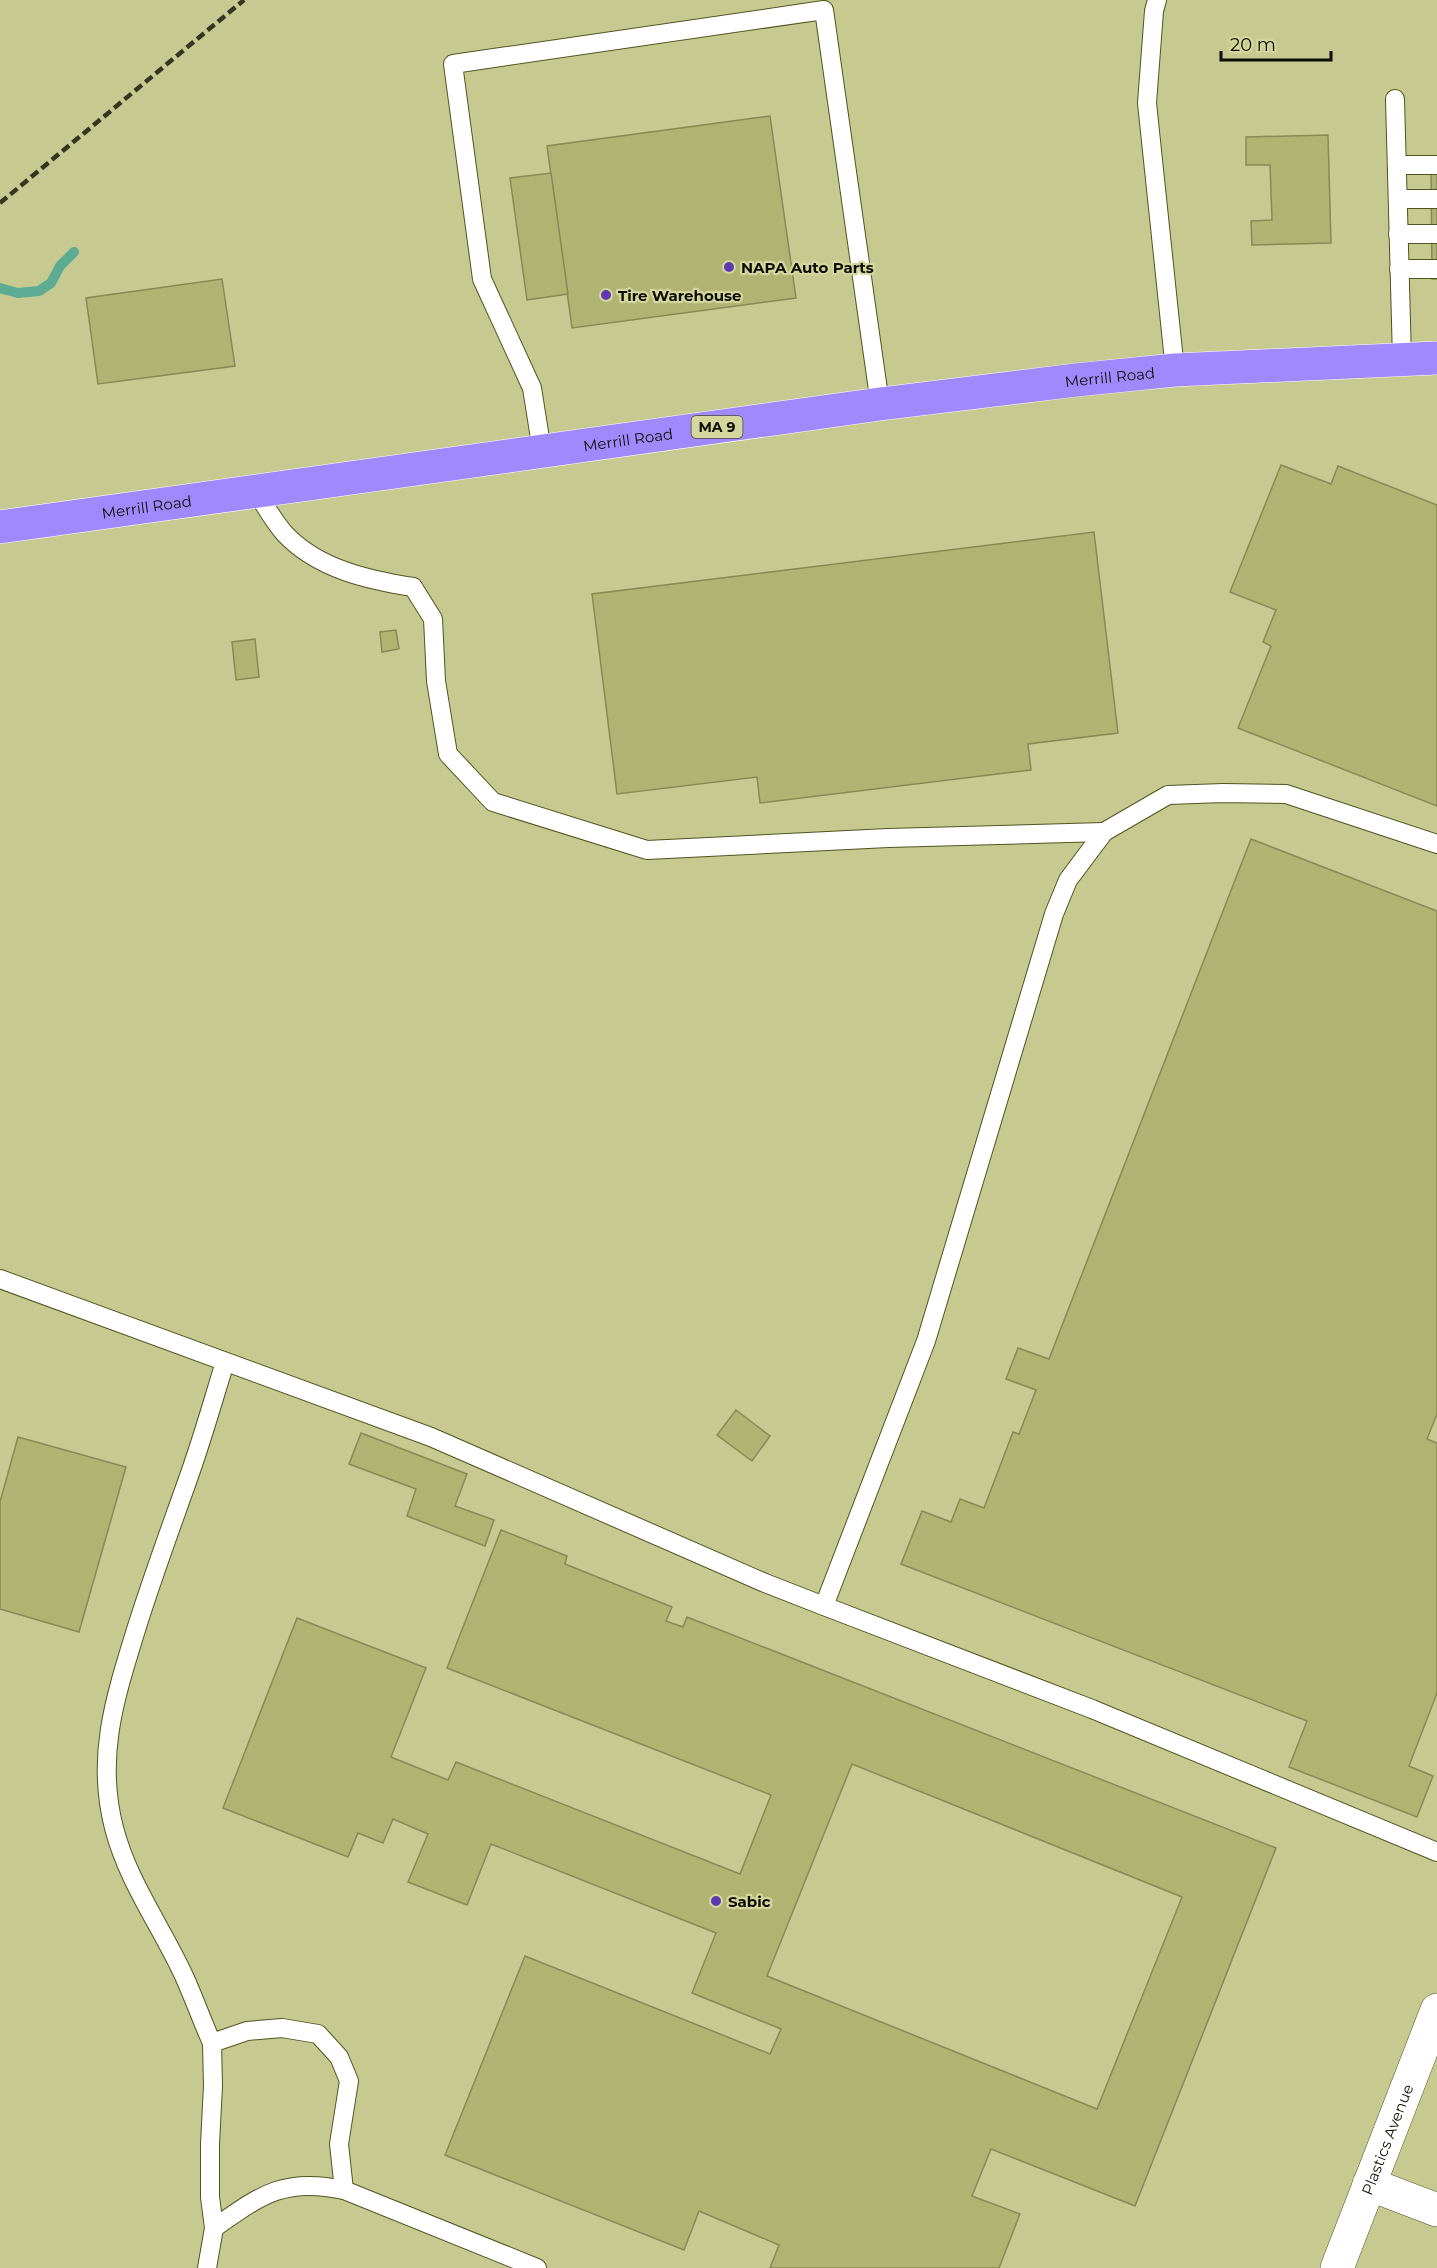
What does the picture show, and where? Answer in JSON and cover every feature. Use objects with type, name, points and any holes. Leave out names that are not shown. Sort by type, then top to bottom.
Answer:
[{"type":"highway","name":"Merrill Road","points":[[0,528],[880,404],[1175,370],[1437,358]]},
{"type":"street","name":"Plastics Avenue","points":[[1336,2268],[1437,2010]]},
{"type":"street","points":[[1369,2184],[1437,2210]]},
{"type":"lane","points":[[1157,0],[1154,11],[1147,103],[1175,370]]},
{"type":"lane","points":[[542,451],[532,388],[482,279],[453,64],[824,10],[880,404]]},
{"type":"lane","points":[[1395,99],[1402,359]]},
{"type":"lane","points":[[1397,165],[1437,165]]},
{"type":"lane","points":[[1398,199],[1437,199]]},
{"type":"lane","points":[[1398,234],[1437,234]]},
{"type":"lane","points":[[1399,269],[1437,269]]},
{"type":"lane","points":[[256,492],[283,533],[299,548],[328,565],[376,581],[413,587],[433,619],[436,681],[448,754],[492,802],[647,850],[888,838],[1104,832]]},
{"type":"lane","points":[[824,1606],[926,1341],[1054,914],[1068,880],[1104,832],[1168,795],[1286,794],[1437,844]]},
{"type":"lane","points":[[0,1279],[431,1437],[765,1583],[1092,1709],[1437,1852]]},
{"type":"lane","points":[[207,2268],[214,2228],[210,2197],[212,2043],[184,1976],[136,1886],[123,1855],[111,1812],[106,1779],[107,1741],[114,1700],[156,1566],[189,1478],[225,1362]]},
{"type":"lane","points":[[212,2043],[247,2031],[282,2028],[318,2034],[339,2057],[349,2081],[339,2144],[344,2190]]},
{"type":"lane","points":[[214,2228],[259,2197],[288,2186],[320,2185],[344,2190],[537,2268]]},
{"type":"building","points":[[770,116],[796,298],[572,328],[547,146]]},
{"type":"building","points":[[1328,135],[1331,243],[1252,245],[1251,221],[1272,220],[1270,165],[1246,165],[1246,137]]},
{"type":"building","points":[[1431,157],[1437,157],[1437,279],[1432,279]]},
{"type":"building","points":[[551,173],[568,294],[527,300],[510,178]]},
{"type":"building","points":[[222,279],[235,366],[98,384],[86,298]]},
{"type":"building","points":[[1281,465],[1331,484],[1338,466],[1437,505],[1437,806],[1238,728],[1271,646],[1263,642],[1276,610],[1230,592]]},
{"type":"building","points":[[1094,532],[1118,733],[1028,744],[1031,770],[760,803],[757,777],[617,794],[592,594]]},
{"type":"building","points":[[396,630],[399,649],[382,652],[380,632]]},
{"type":"building","points":[[255,639],[259,677],[236,680],[232,642]]},
{"type":"building","points":[[1251,839],[1437,911],[1437,1414],[1427,1439],[1437,1443],[1437,1693],[1409,1766],[1433,1776],[1417,1817],[1289,1767],[1307,1721],[901,1564],[922,1511],[951,1522],[960,1499],[984,1508],[1013,1432],[1019,1434],[1036,1390],[1006,1379],[1018,1348],[1049,1359]]},
{"type":"building","points":[[736,1410],[770,1436],[752,1461],[717,1435]]},
{"type":"building","points":[[361,1433],[467,1474],[455,1506],[494,1520],[485,1546],[407,1516],[416,1489],[349,1464]]},
{"type":"building","points":[[18,1437],[126,1467],[79,1632],[0,1609],[0,1502]]},
{"type":"building","name":"Sabic","points":[[501,1530],[567,1556],[565,1564],[672,1607],[666,1621],[683,1627],[687,1617],[1276,1848],[1135,2206],[991,2149],[972,2196],[1020,2214],[999,2268],[770,2268],[779,2245],[699,2211],[684,2250],[445,2155],[525,1956],[770,2054],[781,2029],[692,1993],[716,1933],[491,1844],[467,1905],[408,1882],[428,1834],[393,1819],[383,1843],[358,1833],[348,1857],[223,1808],[297,1618],[426,1668],[391,1757],[448,1780],[456,1762],[740,1874],[771,1795],[447,1668]],"holes":[[[852,1764],[1182,1897],[1097,2109],[767,1976]]]},
{"type":"waterway","points":[[0,288],[18,293],[39,291],[51,283],[60,266],[74,252]]},
{"type":"railway","points":[[0,203],[244,0]]},
{"type":"place","name":"NAPA Auto Parts","points":[[729,267]]},
{"type":"place","name":"Tire Warehouse","points":[[606,295]]},
{"type":"place","name":"Sabic","points":[[716,1901]]}]
